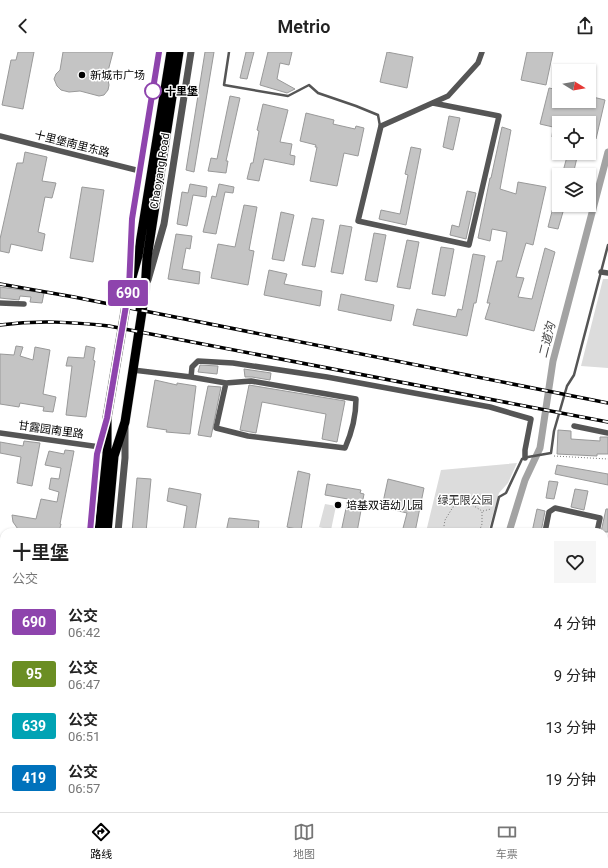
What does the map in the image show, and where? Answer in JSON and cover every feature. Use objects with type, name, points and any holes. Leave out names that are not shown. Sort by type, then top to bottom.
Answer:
[{"type":"highway","name":"Chaoyang Road","points":[[107,528],[114,456],[125,422],[145,292],[147,258],[166,110],[171,52]]},
{"type":"highway","name":"Chaoyang Road","points":[[99,528],[106,454],[107,418],[129,288],[138,256],[166,110],[179,52]]},
{"type":"street","name":"Chaoyang Road","points":[[129,288],[132,219],[159,52]]},
{"type":"street","name":"Chaoyang Road","points":[[145,292],[164,224],[191,52]]},
{"type":"street","points":[[433,103],[499,116],[469,245],[358,221],[380,126],[448,96],[478,63],[482,52]]},
{"type":"street","points":[[150,107],[181,112]]},
{"type":"street","name":"十里堡南里东路","points":[[0,136],[140,171]]},
{"type":"street","points":[[601,272],[608,273]]},
{"type":"street","points":[[0,303],[24,304]]},
{"type":"street","points":[[191,378],[192,367],[198,361],[233,363],[490,407],[531,419],[525,450],[526,457]]},
{"type":"street","points":[[133,370],[226,383],[250,381],[356,399],[356,411],[351,433],[345,448],[248,436],[216,428],[226,383]]},
{"type":"street","name":"Chaoyang Road","points":[[90,528],[97,454],[107,418]]},
{"type":"street","name":"Chaoyang Road","points":[[118,528],[125,458],[125,422]]},
{"type":"street","points":[[574,426],[608,433]]},
{"type":"street","name":"甘露园南里路","points":[[0,433],[100,447]]},
{"type":"street","points":[[546,528],[550,512],[555,508],[600,518],[598,528]]},
{"type":"lane","points":[[229,52],[224,85],[288,96],[309,85],[318,94],[356,106],[378,115],[380,126]]},
{"type":"lane","points":[[491,528],[499,496],[506,493],[522,460],[526,457],[551,453],[554,431],[567,386],[574,375],[608,245]]},
{"type":"path","points":[[551,453],[556,457],[608,459]]},
{"type":"path","points":[[443,528],[444,520],[453,507],[467,503],[482,511],[496,509]]},
{"type":"path","points":[[480,528],[482,511]]},
{"type":"green space","points":[[603,279],[608,279],[608,368],[581,366]]},
{"type":"green space","name":"绿无限公园","points":[[517,463],[508,483],[499,493],[489,528],[427,528],[441,470]]},
{"type":"green space","points":[[325,504],[336,506],[331,528],[319,527]]},
{"type":"building","points":[[18,52],[34,52],[23,109],[2,105],[11,60],[16,60]]},
{"type":"building","name":"新城市广场","points":[[63,52],[113,52],[107,75],[109,85],[108,90],[104,95],[99,96],[80,91],[69,92],[61,90],[57,86],[54,79],[60,70]]},
{"type":"building","points":[[205,52],[214,52],[194,172],[186,170]]},
{"type":"building","points":[[246,52],[254,52],[247,79],[240,78]]},
{"type":"building","points":[[268,52],[292,52],[289,65],[280,63],[277,79],[295,89],[287,93],[260,85]]},
{"type":"building","points":[[387,52],[413,57],[407,88],[380,82]]},
{"type":"building","points":[[527,52],[553,52],[546,85],[521,80]]},
{"type":"building","points":[[549,88],[552,89],[552,108],[596,108],[596,98],[605,100],[596,139],[596,116],[552,116],[552,127],[540,124]]},
{"type":"building","points":[[230,96],[240,98],[226,161],[228,161],[226,173],[208,171],[211,158],[217,159]]},
{"type":"building","points":[[263,104],[288,110],[280,142],[292,144],[290,155],[295,156],[294,165],[264,159],[259,181],[247,179],[251,163],[253,163],[259,131],[257,130]]},
{"type":"building","points":[[306,113],[334,120],[333,124],[355,129],[356,126],[364,128],[358,156],[344,153],[337,186],[310,181],[317,147],[315,147],[316,145],[300,141]]},
{"type":"building","points":[[449,116],[460,118],[453,150],[443,147]]},
{"type":"building","points":[[502,127],[511,130],[500,189],[516,194],[518,182],[546,187],[533,245],[526,243],[516,277],[524,278],[518,297],[532,299],[545,248],[555,252],[534,331],[485,319],[490,303],[487,303],[497,261],[502,261],[507,232],[492,229],[490,241],[478,238]]},
{"type":"building","points":[[411,147],[421,149],[406,225],[379,219],[381,210],[400,214],[408,175],[405,174]]},
{"type":"building","points":[[25,152],[47,157],[42,181],[56,183],[52,198],[45,197],[38,232],[45,234],[42,251],[11,244],[9,253],[0,251],[0,239],[17,163],[23,163]]},
{"type":"building","points":[[566,160],[576,160],[575,168],[564,168]]},
{"type":"building","points":[[190,184],[207,187],[206,197],[193,195],[187,226],[177,224],[182,192],[188,193]]},
{"type":"building","points":[[219,184],[234,187],[233,193],[225,192],[216,234],[203,232],[212,196],[216,197]]},
{"type":"building","points":[[82,187],[104,190],[93,262],[70,258]]},
{"type":"building","points":[[467,191],[476,193],[466,239],[450,235],[452,225],[459,227]]},
{"type":"building","points":[[244,205],[257,207],[249,250],[254,251],[248,285],[211,278],[218,244],[235,247]]},
{"type":"building","points":[[552,211],[563,212],[558,229],[548,227]]},
{"type":"building","points":[[281,212],[294,215],[284,261],[272,259]]},
{"type":"building","points":[[312,218],[324,220],[315,267],[302,265]]},
{"type":"building","points":[[340,225],[352,227],[343,274],[331,272]]},
{"type":"building","points":[[374,233],[386,235],[377,282],[365,280]]},
{"type":"building","points":[[176,234],[192,236],[190,249],[186,248],[182,269],[200,272],[199,284],[168,279]]},
{"type":"building","points":[[407,240],[419,242],[410,289],[397,287]]},
{"type":"building","points":[[441,247],[454,249],[445,296],[432,294]]},
{"type":"building","points":[[473,254],[485,256],[476,303],[474,303],[467,336],[413,325],[417,309],[456,317],[458,309],[462,310]]},
{"type":"building","points":[[269,270],[287,274],[284,284],[322,291],[320,306],[264,295]]},
{"type":"building","points":[[0,287],[44,293],[42,303],[30,302],[31,297],[20,296],[19,300],[0,298]]},
{"type":"building","points":[[341,294],[394,305],[391,321],[338,310]]},
{"type":"building","points":[[16,346],[23,347],[20,356],[33,360],[35,347],[50,350],[43,394],[56,397],[53,412],[43,411],[44,407],[20,403],[19,407],[0,404],[0,354],[14,355]]},
{"type":"building","points":[[86,346],[95,348],[93,360],[95,361],[86,417],[66,415],[72,366],[66,366],[68,357],[84,358]]},
{"type":"building","points":[[200,365],[218,366],[217,374],[198,372]]},
{"type":"building","points":[[244,369],[271,373],[270,380],[245,377]]},
{"type":"building","points":[[155,380],[177,385],[177,383],[196,386],[190,434],[166,432],[167,430],[147,427]]},
{"type":"building","points":[[249,385],[345,401],[337,442],[322,439],[326,414],[262,402],[256,433],[240,430]]},
{"type":"building","points":[[208,386],[221,387],[211,437],[198,435]]},
{"type":"building","points":[[558,430],[571,431],[571,439],[600,441],[600,437],[608,437],[608,454],[597,454],[597,456],[557,454]]},
{"type":"building","points":[[24,441],[40,443],[32,486],[17,483],[21,457],[0,453],[0,442],[23,446]]},
{"type":"building","points":[[65,450],[74,451],[60,528],[17,528],[13,522],[12,515],[36,519],[41,499],[57,502],[59,492],[49,489],[51,478],[59,479],[61,468],[45,465],[49,451],[64,454]]},
{"type":"building","points":[[557,465],[608,474],[608,485],[555,474]]},
{"type":"building","points":[[298,471],[310,474],[301,528],[287,527]]},
{"type":"building","points":[[137,478],[151,479],[146,528],[132,528]]},
{"type":"building","points":[[388,479],[424,488],[416,528],[403,528],[407,513],[382,507]]},
{"type":"building","points":[[549,481],[558,482],[554,499],[546,498]]},
{"type":"building","points":[[327,484],[361,490],[360,493],[364,494],[358,528],[342,528],[348,499],[325,495]]},
{"type":"building","points":[[169,488],[201,494],[196,528],[184,528],[187,506],[167,501]]},
{"type":"building","points":[[575,489],[588,491],[584,510],[571,507]]},
{"type":"building","points":[[537,509],[545,511],[542,528],[533,528]]},
{"type":"building","points":[[606,509],[608,509],[608,528],[602,528]]},
{"type":"building","points":[[229,518],[259,521],[258,528],[227,528]]},
{"type":"waterway","name":"二道沟","points":[[510,528],[525,480],[540,448],[553,361],[608,152]]},
{"type":"railway","points":[[0,284],[74,297],[608,403]]},
{"type":"railway","points":[[0,325],[28,322],[55,322],[109,326],[608,422]]},
{"type":"bus line","name":"690","points":[[90,528],[97,454],[107,418],[129,288],[132,219],[159,52]]},
{"type":"place","name":"新城市广场","points":[[82,75]]},
{"type":"place","name":"十里堡","points":[[153,91]]},
{"type":"place","name":"培基双语幼儿园","points":[[338,505]]}]
